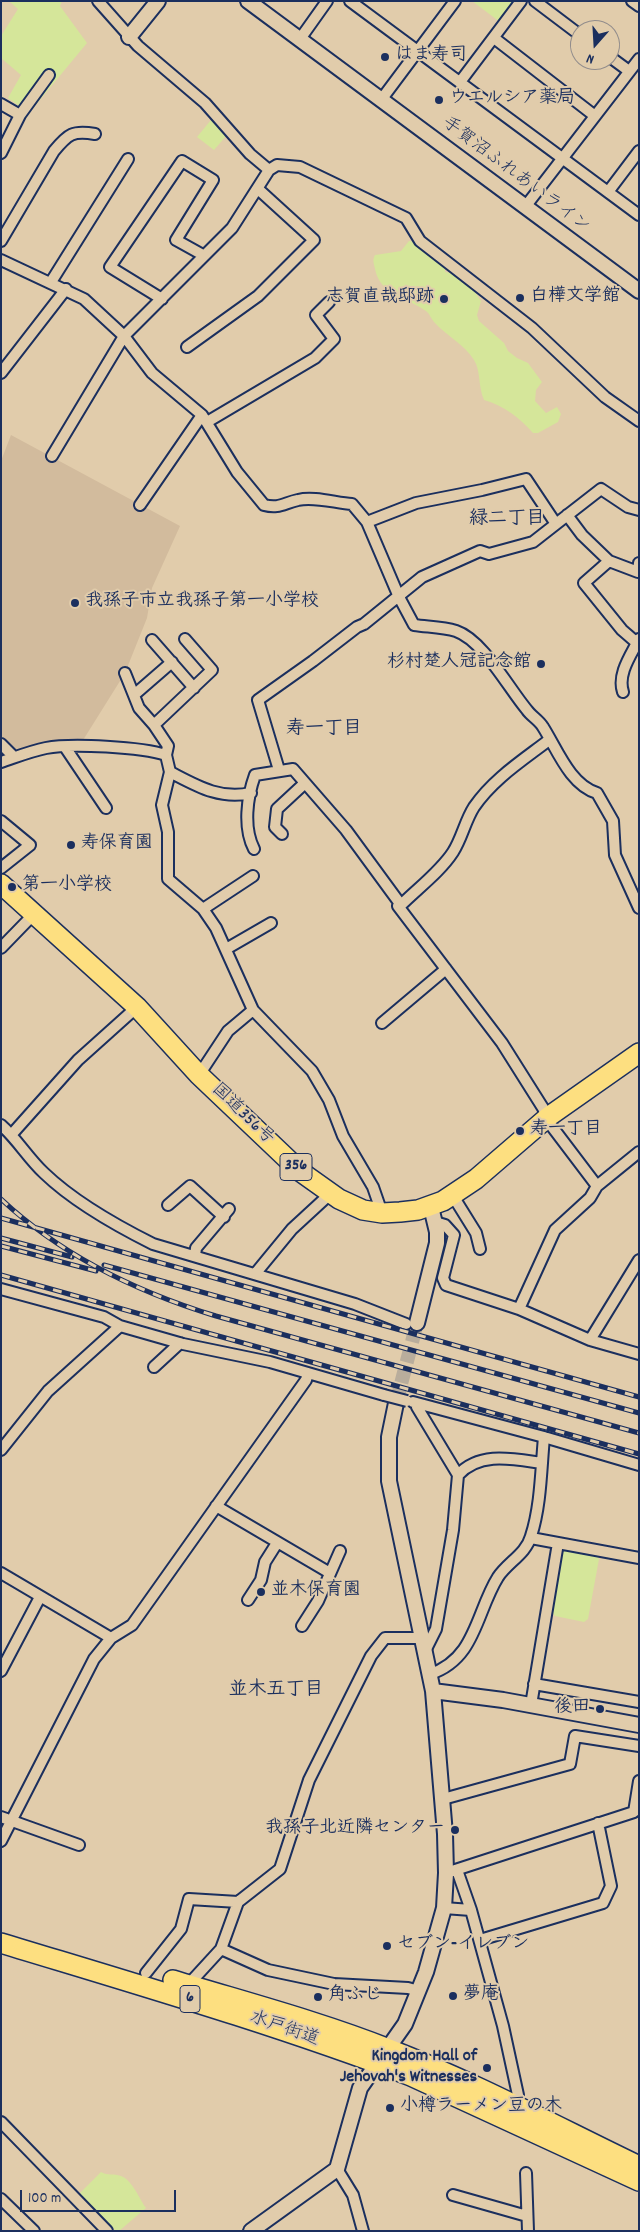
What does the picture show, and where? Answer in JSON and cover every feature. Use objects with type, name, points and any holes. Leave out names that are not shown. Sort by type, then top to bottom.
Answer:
[{"type":"highway","name":"国道356号","points":[[1,884],[136,1007],[199,1074],[301,1172],[348,1205],[382,1213],[418,1210],[433,1214],[548,1116],[639,1053]]},
{"type":"highway","name":"水戸街道","points":[[1,1930],[301,2018],[382,2056],[517,2107],[639,2166]]},
{"type":"highway","name":"水戸街道","points":[[1,1943],[186,1998],[298,2034],[382,2056],[411,2076],[639,2181]]},
{"type":"street","points":[[98,1],[129,37],[205,103],[250,154],[269,170]]},
{"type":"street","points":[[129,37],[158,1]]},
{"type":"street","name":"手賀沼ふれあいライン","points":[[248,1],[639,291]]},
{"type":"street","points":[[300,39],[327,1]]},
{"type":"street","points":[[350,1],[639,215]]},
{"type":"street","points":[[460,82],[521,1]]},
{"type":"street","points":[[535,1],[570,27]]},
{"type":"street","points":[[632,1],[639,6]]},
{"type":"street","points":[[381,100],[418,51],[450,3]]},
{"type":"street","points":[[494,38],[595,116]]},
{"type":"street","points":[[525,207],[639,58]]},
{"type":"street","points":[[620,64],[629,71]]},
{"type":"street","points":[[1,153],[20,115],[49,76]]},
{"type":"street","points":[[1,104],[20,115]]},
{"type":"street","points":[[1,241],[54,151],[65,138],[79,131],[96,134]]},
{"type":"street","points":[[608,192],[639,151]]},
{"type":"street","points":[[51,282],[128,160]]},
{"type":"street","points":[[162,299],[110,267],[182,160],[213,180],[176,240],[203,255]]},
{"type":"street","points":[[52,456],[124,336],[232,228],[269,170],[277,166],[300,168],[406,218],[420,241],[532,328],[605,396],[639,421]]},
{"type":"street","points":[[187,347],[258,296],[314,240],[258,188]]},
{"type":"street","points":[[1,260],[84,299],[124,336],[152,373],[204,419],[237,472],[264,506],[282,507],[298,499],[352,504],[367,522],[414,625],[457,632],[482,651],[527,711],[542,726],[549,740],[579,783],[597,793],[613,821],[615,855],[639,908]]},
{"type":"street","points":[[1,373],[66,289]]},
{"type":"street","points":[[140,504],[204,419],[315,358],[334,339],[316,315],[330,302]]},
{"type":"street","points":[[367,522],[416,503],[482,490],[526,478],[556,524]]},
{"type":"street","points":[[279,770],[258,700],[400,597],[422,577],[480,551],[489,554],[533,542],[601,489],[628,507],[639,510]]},
{"type":"street","points":[[567,516],[582,535],[610,561],[638,573],[639,563]]},
{"type":"street","points":[[610,561],[584,583],[622,630],[638,641],[626,664],[620,683],[624,692]]},
{"type":"street","points":[[154,725],[212,670],[185,639]]},
{"type":"street","points":[[152,640],[194,688]]},
{"type":"street","points":[[134,695],[172,662]]},
{"type":"street","points":[[125,673],[139,708],[154,725],[168,746],[166,755],[170,772],[162,805],[168,832],[168,879],[202,909],[226,949],[253,1010],[312,1071],[329,1100],[344,1136],[373,1187],[382,1213]]},
{"type":"street","points":[[549,740],[510,770],[487,792],[474,807],[460,841],[451,855],[398,906],[502,1043],[548,1116],[550,1124],[597,1186]]},
{"type":"street","points":[[1,744],[14,757]]},
{"type":"street","points":[[1,762],[47,748],[65,747],[148,749],[166,755]]},
{"type":"street","points":[[65,747],[106,808]]},
{"type":"street","points":[[254,849],[248,838],[248,808],[255,775],[293,769],[346,830],[401,905]]},
{"type":"street","points":[[170,772],[214,794],[241,795],[251,793]]},
{"type":"street","points":[[282,834],[275,827],[277,809],[305,783]]},
{"type":"street","points":[[1,821],[30,845],[1,868]]},
{"type":"street","points":[[202,909],[253,876]]},
{"type":"street","points":[[1,948],[33,915]]},
{"type":"street","points":[[226,949],[271,923]]},
{"type":"street","points":[[382,1023],[446,969]]},
{"type":"street","points":[[12,1134],[78,1060],[136,1007]]},
{"type":"street","points":[[199,1074],[228,1031],[253,1010]]},
{"type":"street","points":[[1,1124],[57,1185],[137,1236],[153,1244],[355,1304],[412,1324],[437,1243],[433,1214]]},
{"type":"street","points":[[519,1309],[555,1230],[590,1198],[597,1186],[639,1152]]},
{"type":"street","points":[[168,1205],[190,1186],[226,1213],[196,1248],[195,1256]]},
{"type":"street","points":[[255,1274],[292,1229],[330,1194]]},
{"type":"street","points":[[453,1196],[476,1233],[480,1249]]},
{"type":"street","points":[[433,1214],[454,1235],[443,1278],[446,1286],[519,1309],[590,1340],[639,1354]]},
{"type":"street","points":[[590,1340],[639,1260]]},
{"type":"street","points":[[1,1289],[104,1316],[120,1326],[180,1343],[270,1362],[396,1400],[544,1437],[639,1465]]},
{"type":"street","points":[[1,1450],[48,1391],[120,1326]]},
{"type":"street","points":[[154,1367],[180,1343]]},
{"type":"street","points":[[1,1841],[94,1659],[111,1638],[132,1625],[306,1380],[308,1373]]},
{"type":"street","points":[[396,1400],[389,1438],[389,1481],[433,1691],[452,1871],[471,1910],[480,1940],[505,2035],[518,2095],[517,2107]]},
{"type":"street","points":[[418,1404],[417,1407],[458,1475],[453,1530],[436,1630],[423,1644]]},
{"type":"street","points":[[430,1674],[446,1669],[466,1647],[500,1575],[524,1550],[531,1538],[535,1520],[544,1437]]},
{"type":"street","points":[[458,1475],[466,1466],[482,1460],[507,1458],[542,1463]]},
{"type":"street","points":[[216,1506],[330,1573]]},
{"type":"street","points":[[531,1538],[639,1558]]},
{"type":"street","points":[[248,1600],[261,1580],[265,1562],[277,1543]]},
{"type":"street","points":[[531,1704],[558,1543]]},
{"type":"street","points":[[302,1626],[318,1601],[340,1551]]},
{"type":"street","points":[[1,1572],[111,1638]]},
{"type":"street","points":[[1,1671],[40,1597]]},
{"type":"street","points":[[188,1985],[221,1949],[238,1902],[280,1869],[309,1780],[371,1656],[385,1638],[423,1644]]},
{"type":"street","points":[[534,1684],[639,1702]]},
{"type":"street","points":[[433,1691],[531,1704],[632,1723]]},
{"type":"street","points":[[443,1799],[570,1764],[575,1736],[639,1746]]},
{"type":"street","points":[[452,1871],[636,1812],[639,1781]]},
{"type":"street","points":[[1,1816],[79,1845]]},
{"type":"street","points":[[480,1940],[603,1902],[611,1886],[598,1823]]},
{"type":"street","points":[[252,2231],[337,2169],[360,2088],[404,2024],[419,1991],[436,1941],[452,1871]]},
{"type":"street","points":[[146,1973],[180,1929],[189,1899],[238,1902]]},
{"type":"street","points":[[444,1908],[471,1910]]},
{"type":"street","points":[[221,1949],[268,1970],[334,1984],[408,1988],[419,1991]]},
{"type":"street","points":[[1,2122],[107,2231]]},
{"type":"street","points":[[337,2169],[353,2195],[363,2231]]},
{"type":"street","points":[[526,2173],[528,2231]]},
{"type":"street","points":[[453,2195],[527,2216]]},
{"type":"street","points":[[1,2199],[34,2231]]},
{"type":"shaded area","name":"我孫子市立我孫子第一小学校","points":[[11,435],[180,526],[152,588],[147,618],[125,673],[80,745],[19,752],[1,736],[1,461]]},
{"type":"green space","points":[[9,1],[62,1],[60,6],[87,43],[29,113],[8,98],[21,75],[1,58],[1,36],[18,9]]},
{"type":"green space","points":[[472,1],[519,1],[500,22]]},
{"type":"green space","points":[[211,120],[227,135],[214,150],[197,137]]},
{"type":"green space","points":[[409,241],[415,242],[445,265],[445,272],[457,275],[474,291],[481,301],[477,315],[479,321],[504,343],[508,351],[528,363],[542,382],[536,390],[535,401],[546,413],[557,407],[561,414],[558,422],[538,433],[533,433],[511,413],[498,405],[484,400],[478,369],[470,354],[440,328],[426,311],[396,295],[383,285],[375,269],[373,260],[375,255],[401,251]]},
{"type":"green space","points":[[567,1549],[596,1554],[599,1559],[588,1619],[584,1622],[555,1616],[551,1611],[562,1552]]},
{"type":"green space","points":[[101,2172],[118,2175],[129,2181],[146,2208],[119,2231],[116,2231],[79,2194]]},
{"type":"tunnel","points":[[396,1403],[417,1323]]},
{"type":"railway","points":[[1,1199],[49,1238],[75,1255],[158,1296],[216,1316],[639,1433]]},
{"type":"railway","points":[[1,1218],[639,1397]]},
{"type":"railway","points":[[1,1238],[72,1257]]},
{"type":"railway","points":[[1,1246],[96,1271]]},
{"type":"railway","points":[[104,1265],[639,1413]]},
{"type":"railway","points":[[1,1275],[639,1454]]},
{"type":"place","name":"はま寿司","points":[[385,57]]},
{"type":"place","name":"ウエルシア薬局","points":[[439,100]]},
{"type":"place","name":"白樺文学館","points":[[520,298]]},
{"type":"place","name":"志賀直哉邸跡","points":[[444,299]]},
{"type":"place","name":"我孫子市立我孫子第一小学校","points":[[75,603]]},
{"type":"place","name":"杉村楚人冠記念館","points":[[541,664]]},
{"type":"place","name":"寿保育園","points":[[71,845]]},
{"type":"place","name":"第一小学校","points":[[12,887]]},
{"type":"place","name":"寿一丁目","points":[[520,1131]]},
{"type":"place","name":"並木保育園","points":[[261,1592]]},
{"type":"place","name":"後田","points":[[600,1709]]},
{"type":"place","name":"我孫子北近隣センター","points":[[455,1830]]},
{"type":"place","name":"セブン-イレブン","points":[[387,1946]]},
{"type":"place","name":"夢庵","points":[[453,1996]]},
{"type":"place","name":"角ふじ","points":[[318,1997]]},
{"type":"place","name":"Kingdom Hall of Jehovah's Witnesses","points":[[487,2068]]},
{"type":"place","name":"小樽ラーメン豆の木","points":[[390,2108]]},
{"type":"district","name":"緑二丁目","points":[[507,520]]},
{"type":"district","name":"寿一丁目","points":[[324,730]]},
{"type":"district","name":"並木五丁目","points":[[276,1691]]}]
